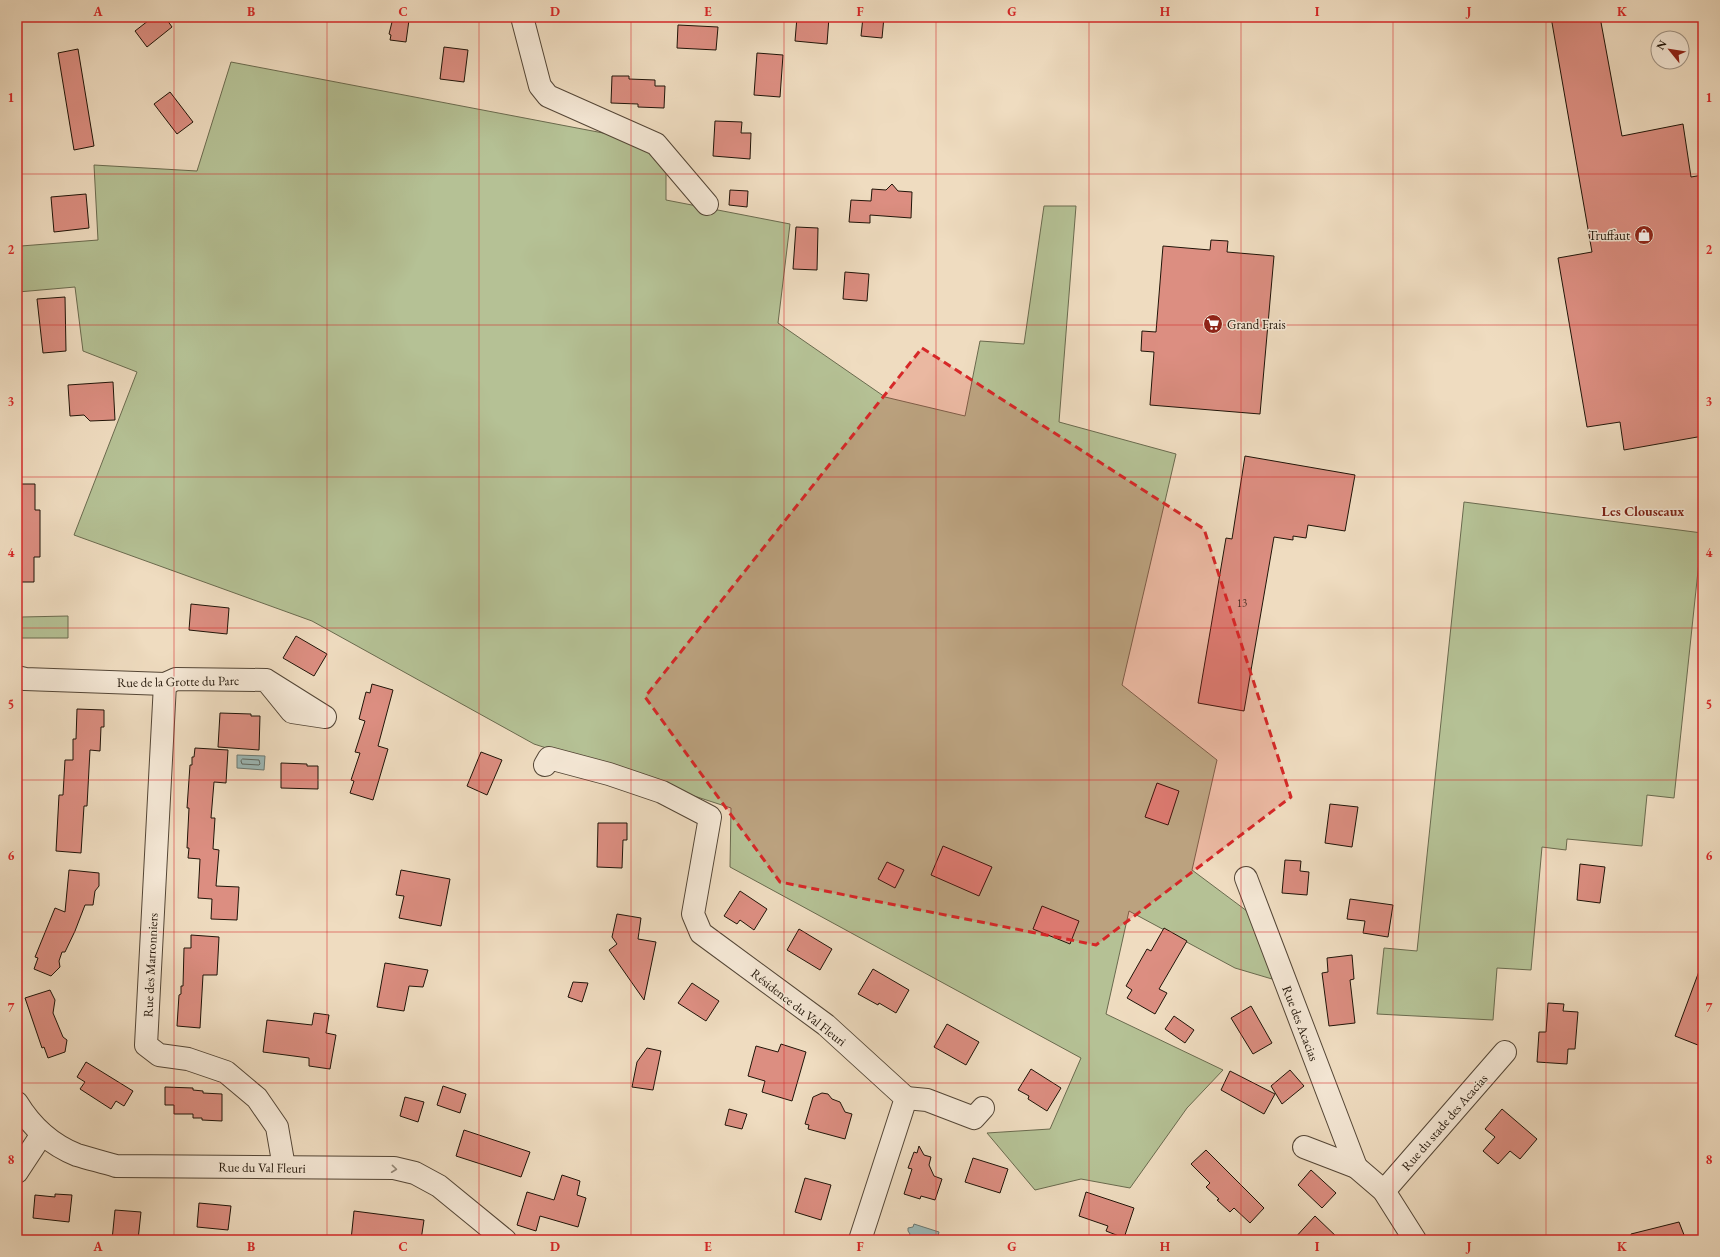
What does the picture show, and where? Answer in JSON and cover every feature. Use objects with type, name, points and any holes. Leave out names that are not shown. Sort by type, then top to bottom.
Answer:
[{"type":"street","points":[[522,17],[540,86],[548,96],[656,144],[707,204]]},
{"type":"street","name":"Rue de la Grotte du Parc","points":[[17,677],[25,679],[165,684],[176,679],[266,680]]},
{"type":"street","name":"Rue des Marronniers","points":[[165,684],[146,1045],[159,1055],[188,1060],[226,1072],[257,1098],[277,1127],[284,1167]]},
{"type":"street","name":"Résidence du Val Fleuri","points":[[545,765],[549,758],[609,774],[662,792],[710,817],[693,914],[701,933],[826,1025],[906,1098]]},
{"type":"street","name":"Rue des Acacias","points":[[1246,878],[1356,1167]]},
{"type":"street","name":"Rue du stade des Acacias","points":[[1384,1191],[1504,1052]]},
{"type":"street","points":[[860,1240],[906,1098],[927,1100],[974,1118],[983,1108]]},
{"type":"street","name":"Rue du Val Fleuri","points":[[17,1103],[24,1114],[42,1134],[76,1154],[116,1166],[394,1168],[415,1173],[439,1186],[505,1240]]},
{"type":"street","points":[[17,1172],[42,1134]]},
{"type":"street","name":"Rue des Acacias","points":[[1304,1147],[1356,1167],[1384,1191],[1414,1240]]},
{"type":"highlighted area","points":[[922,348],[1204,529],[1291,797],[1096,945],[780,882],[645,697]]},
{"type":"green space","points":[[231,62],[666,145],[666,200],[790,224],[778,323],[885,397],[965,416],[980,341],[1024,344],[1044,206],[1076,206],[1059,422],[1176,454],[1122,685],[1217,760],[1192,870],[1275,932],[1272,979],[1235,968],[1129,911],[1106,1014],[1223,1070],[1187,1108],[1130,1188],[1081,1179],[1035,1190],[987,1133],[1050,1129],[1081,1058],[730,867],[731,808],[534,744],[312,621],[74,535],[137,372],[83,351],[75,287],[18,292],[21,246],[98,240],[94,165],[197,171]]},
{"type":"green space","points":[[1464,502],[1702,533],[1674,798],[1647,795],[1642,846],[1567,839],[1566,850],[1542,847],[1531,970],[1497,968],[1493,1020],[1377,1014],[1384,948],[1417,951]]},
{"type":"green space","points":[[68,616],[68,638],[21,638],[22,617]]},
{"type":"water","points":[[237,755],[265,756],[264,770],[237,768]]},
{"type":"water","points":[[914,1224],[939,1232],[937,1240],[920,1240],[909,1237],[910,1234],[908,1228],[913,1227]]},
{"type":"building","points":[[153,17],[165,17],[172,27],[147,47],[135,31]]},
{"type":"building","points":[[797,17],[829,17],[827,44],[795,41]]},
{"type":"building","points":[[863,17],[884,17],[882,38],[861,36]]},
{"type":"building","points":[[1551,17],[1600,17],[1622,136],[1683,124],[1691,177],[1703,175],[1703,436],[1624,450],[1620,422],[1587,427],[1558,258],[1592,252]]},
{"type":"building","points":[[393,18],[409,20],[406,42],[390,40],[391,35],[389,34]]},
{"type":"building","points":[[678,25],[718,27],[716,50],[677,48]]},
{"type":"building","points":[[444,47],[468,50],[464,82],[440,79]]},
{"type":"building","points":[[78,49],[94,146],[74,150],[58,53]]},
{"type":"building","points":[[757,53],[783,55],[780,97],[754,95]]},
{"type":"building","points":[[612,76],[629,76],[629,79],[655,80],[655,86],[665,86],[664,108],[638,107],[638,104],[611,103]]},
{"type":"building","points":[[170,92],[193,122],[177,134],[154,104]]},
{"type":"building","points":[[715,121],[742,122],[741,133],[751,133],[750,159],[713,156]]},
{"type":"building","points":[[892,184],[898,191],[912,192],[911,218],[870,215],[870,223],[849,222],[851,200],[871,201],[872,189],[886,190]]},
{"type":"building","points":[[730,190],[748,191],[747,207],[729,205]]},
{"type":"building","points":[[86,194],[89,228],[54,232],[51,197]]},
{"type":"building","points":[[796,227],[818,228],[817,270],[793,269]]},
{"type":"building","points":[[1211,240],[1228,241],[1227,252],[1274,256],[1260,414],[1150,405],[1154,352],[1141,351],[1142,331],[1156,332],[1163,246],[1210,250]]},
{"type":"building","points":[[845,272],[869,274],[867,301],[843,299]]},
{"type":"building","points":[[65,297],[66,351],[43,353],[37,299]]},
{"type":"building","points":[[113,382],[115,420],[90,421],[84,415],[70,416],[68,385]]},
{"type":"building","points":[[1245,456],[1355,475],[1345,531],[1308,525],[1306,538],[1293,536],[1293,540],[1274,537],[1244,711],[1198,703],[1226,538],[1232,539]]},
{"type":"building","points":[[17,484],[35,484],[35,510],[40,510],[40,557],[34,557],[34,582],[17,582]]},
{"type":"building","points":[[191,604],[229,608],[227,634],[189,630]]},
{"type":"building","points":[[296,636],[327,654],[314,676],[283,658]]},
{"type":"building","points":[[372,684],[393,690],[378,746],[388,749],[373,800],[350,793],[354,781],[351,780],[360,753],[355,752],[365,721],[359,719],[366,692],[370,693]]},
{"type":"building","points":[[77,709],[104,710],[104,727],[101,727],[100,751],[90,750],[87,806],[84,806],[81,853],[56,851],[59,795],[63,795],[65,760],[73,760],[73,739],[76,739]]},
{"type":"building","points":[[220,713],[251,714],[251,716],[260,716],[259,750],[218,747]]},
{"type":"building","points":[[195,748],[228,750],[226,783],[214,782],[211,818],[215,818],[213,849],[219,850],[216,886],[239,887],[237,920],[211,919],[212,899],[198,898],[200,859],[188,858],[189,808],[187,808],[190,765],[192,765],[192,757],[194,757]]},
{"type":"building","points":[[481,752],[502,760],[487,795],[467,786]]},
{"type":"building","points":[[281,763],[318,766],[318,789],[281,788]]},
{"type":"building","points":[[1157,783],[1179,791],[1168,825],[1145,817]]},
{"type":"building","points":[[1330,804],[1358,807],[1352,847],[1325,843]]},
{"type":"building","points":[[598,823],[627,823],[627,840],[623,840],[622,868],[597,867]]},
{"type":"building","points":[[943,846],[992,867],[979,896],[931,875]]},
{"type":"building","points":[[1285,860],[1301,861],[1300,871],[1309,872],[1307,895],[1282,893]]},
{"type":"building","points":[[887,862],[904,870],[895,888],[878,879]]},
{"type":"building","points":[[1580,864],[1605,867],[1600,903],[1577,900]]},
{"type":"building","points":[[69,870],[99,873],[99,886],[95,891],[93,905],[85,905],[65,952],[62,952],[59,961],[60,967],[51,976],[34,969],[38,958],[35,957],[55,908],[65,912]]},
{"type":"building","points":[[401,870],[450,879],[441,926],[399,918],[404,896],[396,895]]},
{"type":"building","points":[[740,891],[767,909],[754,930],[740,920],[737,924],[724,916]]},
{"type":"building","points":[[1350,899],[1393,905],[1388,937],[1363,933],[1365,921],[1347,919]]},
{"type":"building","points":[[1042,906],[1079,921],[1070,944],[1033,929]]},
{"type":"building","points":[[617,914],[641,918],[638,939],[656,942],[644,1000],[609,950],[617,944],[612,937]]},
{"type":"building","points":[[1164,928],[1187,941],[1159,989],[1167,993],[1155,1014],[1127,998],[1132,990],[1126,986],[1147,949],[1151,951]]},
{"type":"building","points":[[799,929],[832,949],[820,970],[787,950]]},
{"type":"building","points":[[191,935],[219,937],[217,975],[203,975],[200,1028],[177,1026],[179,995],[181,994],[181,986],[183,986],[184,948],[191,948]]},
{"type":"building","points":[[1352,955],[1354,979],[1350,980],[1355,1023],[1329,1026],[1322,973],[1328,972],[1327,958]]},
{"type":"building","points":[[385,963],[428,970],[423,987],[409,986],[404,1011],[377,1007]]},
{"type":"building","points":[[1701,966],[1703,966],[1703,1047],[1675,1036]]},
{"type":"building","points":[[873,969],[909,990],[896,1013],[879,1003],[878,1005],[858,994]]},
{"type":"building","points":[[573,982],[588,983],[582,1002],[568,997]]},
{"type":"building","points":[[692,983],[719,1001],[706,1021],[678,1003]]},
{"type":"building","points":[[50,990],[55,1000],[53,1013],[63,1037],[67,1040],[65,1052],[48,1058],[44,1047],[42,1048],[25,998]]},
{"type":"building","points":[[1548,1003],[1564,1004],[1563,1011],[1578,1012],[1575,1049],[1568,1049],[1567,1064],[1537,1062],[1539,1032],[1546,1032]]},
{"type":"building","points":[[1251,1006],[1272,1043],[1253,1054],[1231,1018]]},
{"type":"building","points":[[314,1013],[329,1015],[326,1033],[336,1035],[330,1069],[309,1066],[309,1058],[263,1052],[267,1020],[312,1025]]},
{"type":"building","points":[[1174,1016],[1194,1030],[1185,1043],[1165,1029]]},
{"type":"building","points":[[947,1024],[979,1042],[966,1065],[934,1047]]},
{"type":"building","points":[[781,1044],[806,1052],[792,1101],[762,1092],[765,1081],[748,1076],[756,1046],[778,1052]]},
{"type":"building","points":[[647,1048],[661,1051],[653,1090],[632,1087],[637,1062]]},
{"type":"building","points":[[86,1062],[133,1091],[124,1106],[116,1101],[111,1109],[80,1089],[85,1082],[77,1077]]},
{"type":"building","points":[[1031,1069],[1061,1088],[1047,1111],[1028,1099],[1029,1096],[1018,1090]]},
{"type":"building","points":[[1290,1070],[1304,1086],[1282,1104],[1271,1086]]},
{"type":"building","points":[[1230,1071],[1275,1094],[1264,1114],[1221,1090]]},
{"type":"building","points":[[443,1086],[466,1094],[460,1113],[437,1105]]},
{"type":"building","points":[[165,1087],[193,1088],[193,1090],[203,1091],[203,1093],[222,1094],[222,1121],[193,1118],[193,1114],[174,1114],[174,1105],[165,1105]]},
{"type":"building","points":[[822,1093],[828,1094],[832,1099],[840,1102],[845,1112],[852,1114],[845,1139],[808,1129],[809,1125],[805,1124],[813,1097]]},
{"type":"building","points":[[405,1097],[424,1102],[418,1122],[400,1116]]},
{"type":"building","points":[[729,1109],[747,1114],[742,1129],[725,1125]]},
{"type":"building","points":[[1502,1109],[1537,1139],[1520,1159],[1510,1151],[1498,1164],[1483,1151],[1495,1137],[1485,1129]]},
{"type":"building","points":[[464,1130],[530,1152],[521,1177],[456,1156]]},
{"type":"building","points":[[919,1146],[924,1155],[931,1157],[929,1165],[934,1176],[942,1179],[935,1200],[921,1196],[920,1199],[904,1194],[912,1169],[908,1168],[914,1152],[917,1153]]},
{"type":"building","points":[[1206,1150],[1264,1208],[1250,1223],[1234,1208],[1230,1212],[1217,1200],[1219,1199],[1206,1187],[1210,1183],[1191,1164]]},
{"type":"building","points":[[973,1158],[1008,1169],[1000,1193],[965,1182]]},
{"type":"building","points":[[1311,1170],[1336,1193],[1322,1208],[1298,1185]]},
{"type":"building","points":[[562,1175],[580,1181],[577,1195],[586,1198],[578,1227],[540,1216],[536,1231],[517,1225],[527,1192],[554,1200]]},
{"type":"building","points":[[805,1178],[831,1185],[821,1220],[795,1212]]},
{"type":"building","points":[[1086,1192],[1134,1208],[1124,1238],[1106,1231],[1108,1226],[1079,1216]]},
{"type":"building","points":[[55,1194],[72,1195],[69,1222],[33,1218],[35,1195],[55,1197]]},
{"type":"building","points":[[199,1203],[231,1206],[228,1230],[197,1227]]},
{"type":"building","points":[[115,1210],[141,1212],[138,1240],[112,1240]]},
{"type":"building","points":[[354,1211],[424,1220],[421,1240],[394,1240],[374,1237],[374,1240],[351,1240]]},
{"type":"building","points":[[1315,1216],[1340,1240],[1293,1240]]},
{"type":"building","points":[[1679,1222],[1686,1240],[1631,1240],[1631,1234]]},
{"type":"place","name":"Truffaut","points":[[1644,235]]},
{"type":"place","name":"Grand Frais","points":[[1213,324]]},
{"type":"district","name":"Les Clouseaux","points":[[1643,511]]}]
